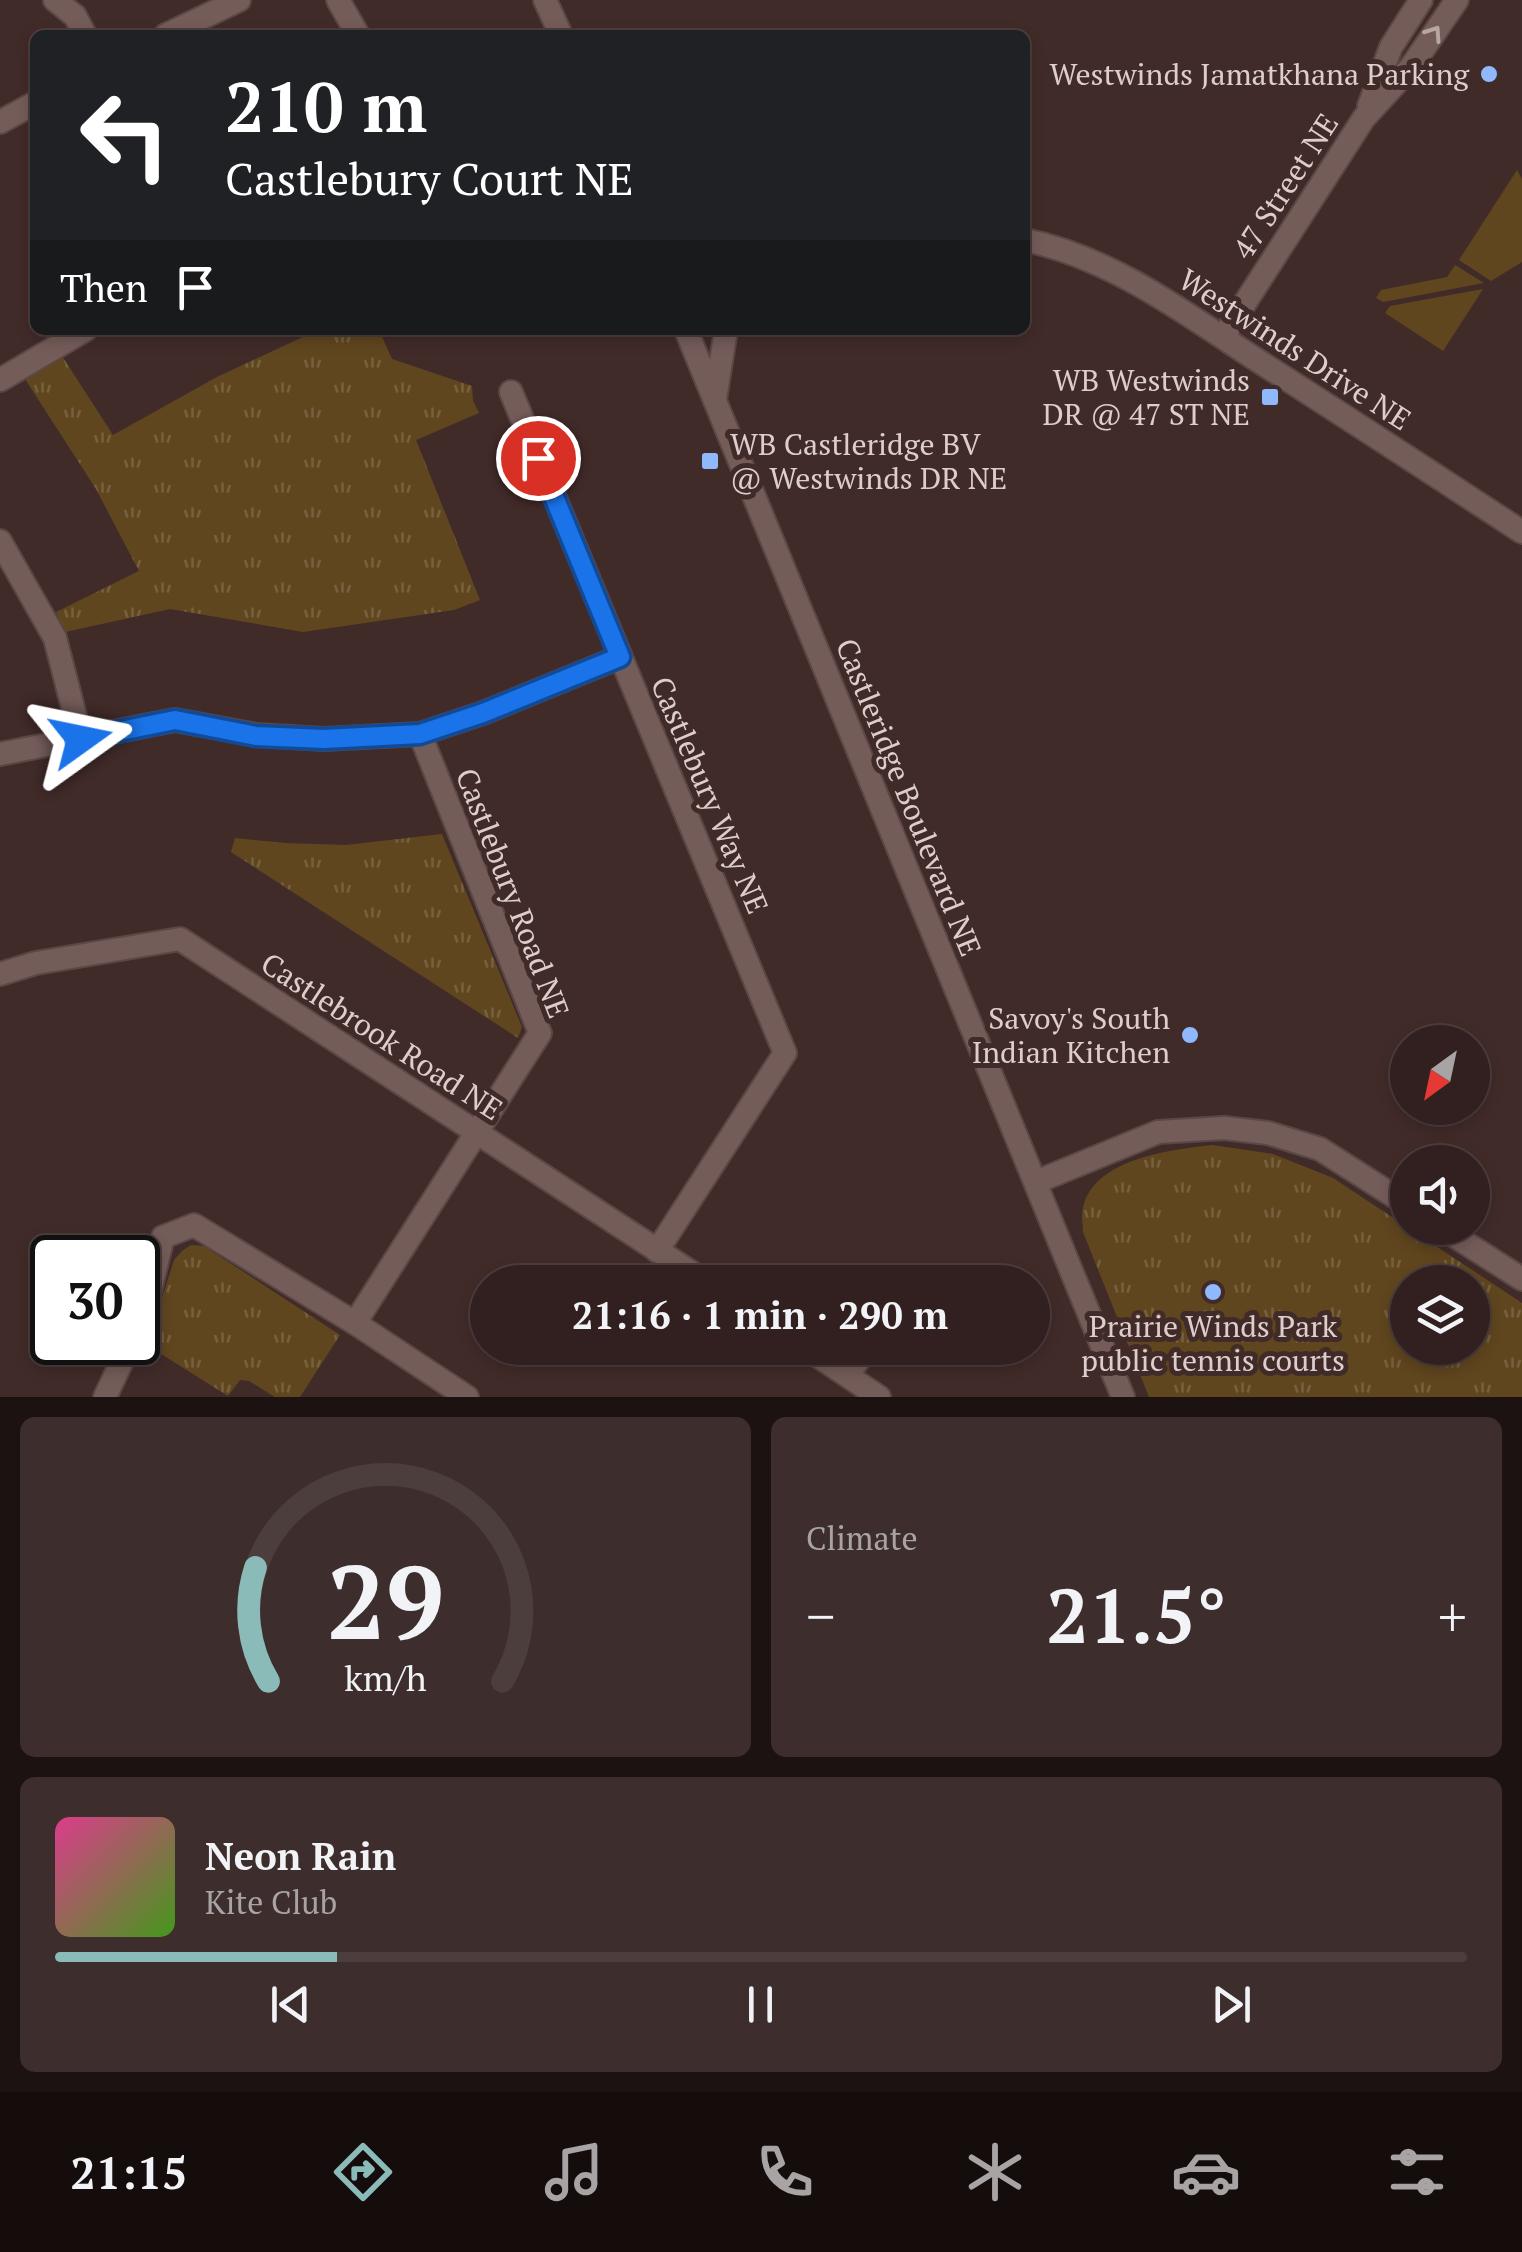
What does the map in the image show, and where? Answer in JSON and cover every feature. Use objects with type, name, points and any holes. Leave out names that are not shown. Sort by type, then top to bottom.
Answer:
[{"type":"street","points":[[55,0],[75,16],[82,30]]},
{"type":"street","points":[[176,30],[239,0]]},
{"type":"street","points":[[338,0],[355,30]]},
{"type":"street","points":[[545,0],[559,30]]},
{"type":"street","name":"47 Street NE","points":[[1364,118],[1391,47],[1421,0]]},
{"type":"street","name":"47 Street NE","points":[[1223,338],[1364,118],[1411,67],[1457,0]]},
{"type":"street","points":[[0,122],[30,106]]},
{"type":"street","name":"Westwinds Drive NE","points":[[1030,241],[1112,270],[1188,314],[1522,532]]},
{"type":"street","points":[[0,380],[76,335]]},
{"type":"street","name":"Castleridge Boulevard NE","points":[[688,335],[1123,1397]]},
{"type":"street","points":[[714,402],[725,335]]},
{"type":"street","points":[[510,392],[620,657]]},
{"type":"street","points":[[0,540],[55,638],[81,739]]},
{"type":"street","name":"Castlebury Way NE","points":[[0,754],[175,720],[256,736],[324,739],[420,734],[483,713],[620,657],[785,1053],[658,1251]]},
{"type":"street","name":"Castlebury Road NE","points":[[355,1323],[540,1033],[420,734]]},
{"type":"street","name":"Castlebrook Road NE","points":[[0,974],[36,964],[180,940],[680,1265]]},
{"type":"street","points":[[1036,1182],[1158,1132],[1224,1128],[1268,1132],[1320,1149],[1390,1194]]},
{"type":"street","points":[[160,1249],[163,1236],[194,1225],[467,1397]]},
{"type":"street","points":[[1468,1245],[1522,1280]]},
{"type":"street","points":[[105,1397],[120,1365]]},
{"type":"street","points":[[832,1365],[879,1397]]},
{"type":"street","points":[[848,1375],[855,1365]]},
{"type":"green space","points":[[1517,170],[1522,179],[1522,262],[1491,281],[1459,260]]},
{"type":"green space","points":[[1455,265],[1484,283],[1383,302],[1376,298],[1381,290],[1447,277]]},
{"type":"green space","points":[[1483,289],[1443,351],[1385,313],[1390,306]]},
{"type":"green space","points":[[307,335],[381,335],[392,359],[472,386],[479,413],[416,440],[480,600],[454,610],[303,632],[170,609],[65,632],[56,612],[139,571],[96,489],[25,379],[62,356],[113,435],[217,377]]},
{"type":"green space","points":[[442,834],[522,1027],[518,1038],[231,852],[235,838],[346,845]]},
{"type":"green space","points":[[1212,1145],[1273,1154],[1333,1178],[1390,1216],[1390,1245],[1434,1245],[1465,1265],[1390,1265],[1390,1365],[1490,1365],[1490,1282],[1522,1303],[1522,1397],[1149,1397],[1083,1232],[1082,1211],[1090,1191],[1102,1178],[1118,1167],[1156,1154]]},
{"type":"green space","points":[[191,1245],[204,1246],[340,1335],[300,1397],[275,1397],[249,1381],[240,1380],[228,1396],[160,1353],[160,1304],[174,1260]]},
{"type":"place","name":"Westwinds Jamatkhana Parking","points":[[1489,74]]},
{"type":"place","name":"WB Westwinds DR @ 47 ST NE","points":[[1270,397]]},
{"type":"place","name":"WB Castleridge BV @ Westwinds DR NE","points":[[710,461]]},
{"type":"place","name":"Savoy's South Indian Kitchen","points":[[1190,1035]]},
{"type":"place","name":"Prairie Winds Park public tennis courts","points":[[1213,1292]]},
{"type":"route","points":[[81,739],[175,720],[256,736],[324,739],[420,734],[483,713],[620,657],[538,458]]}]
